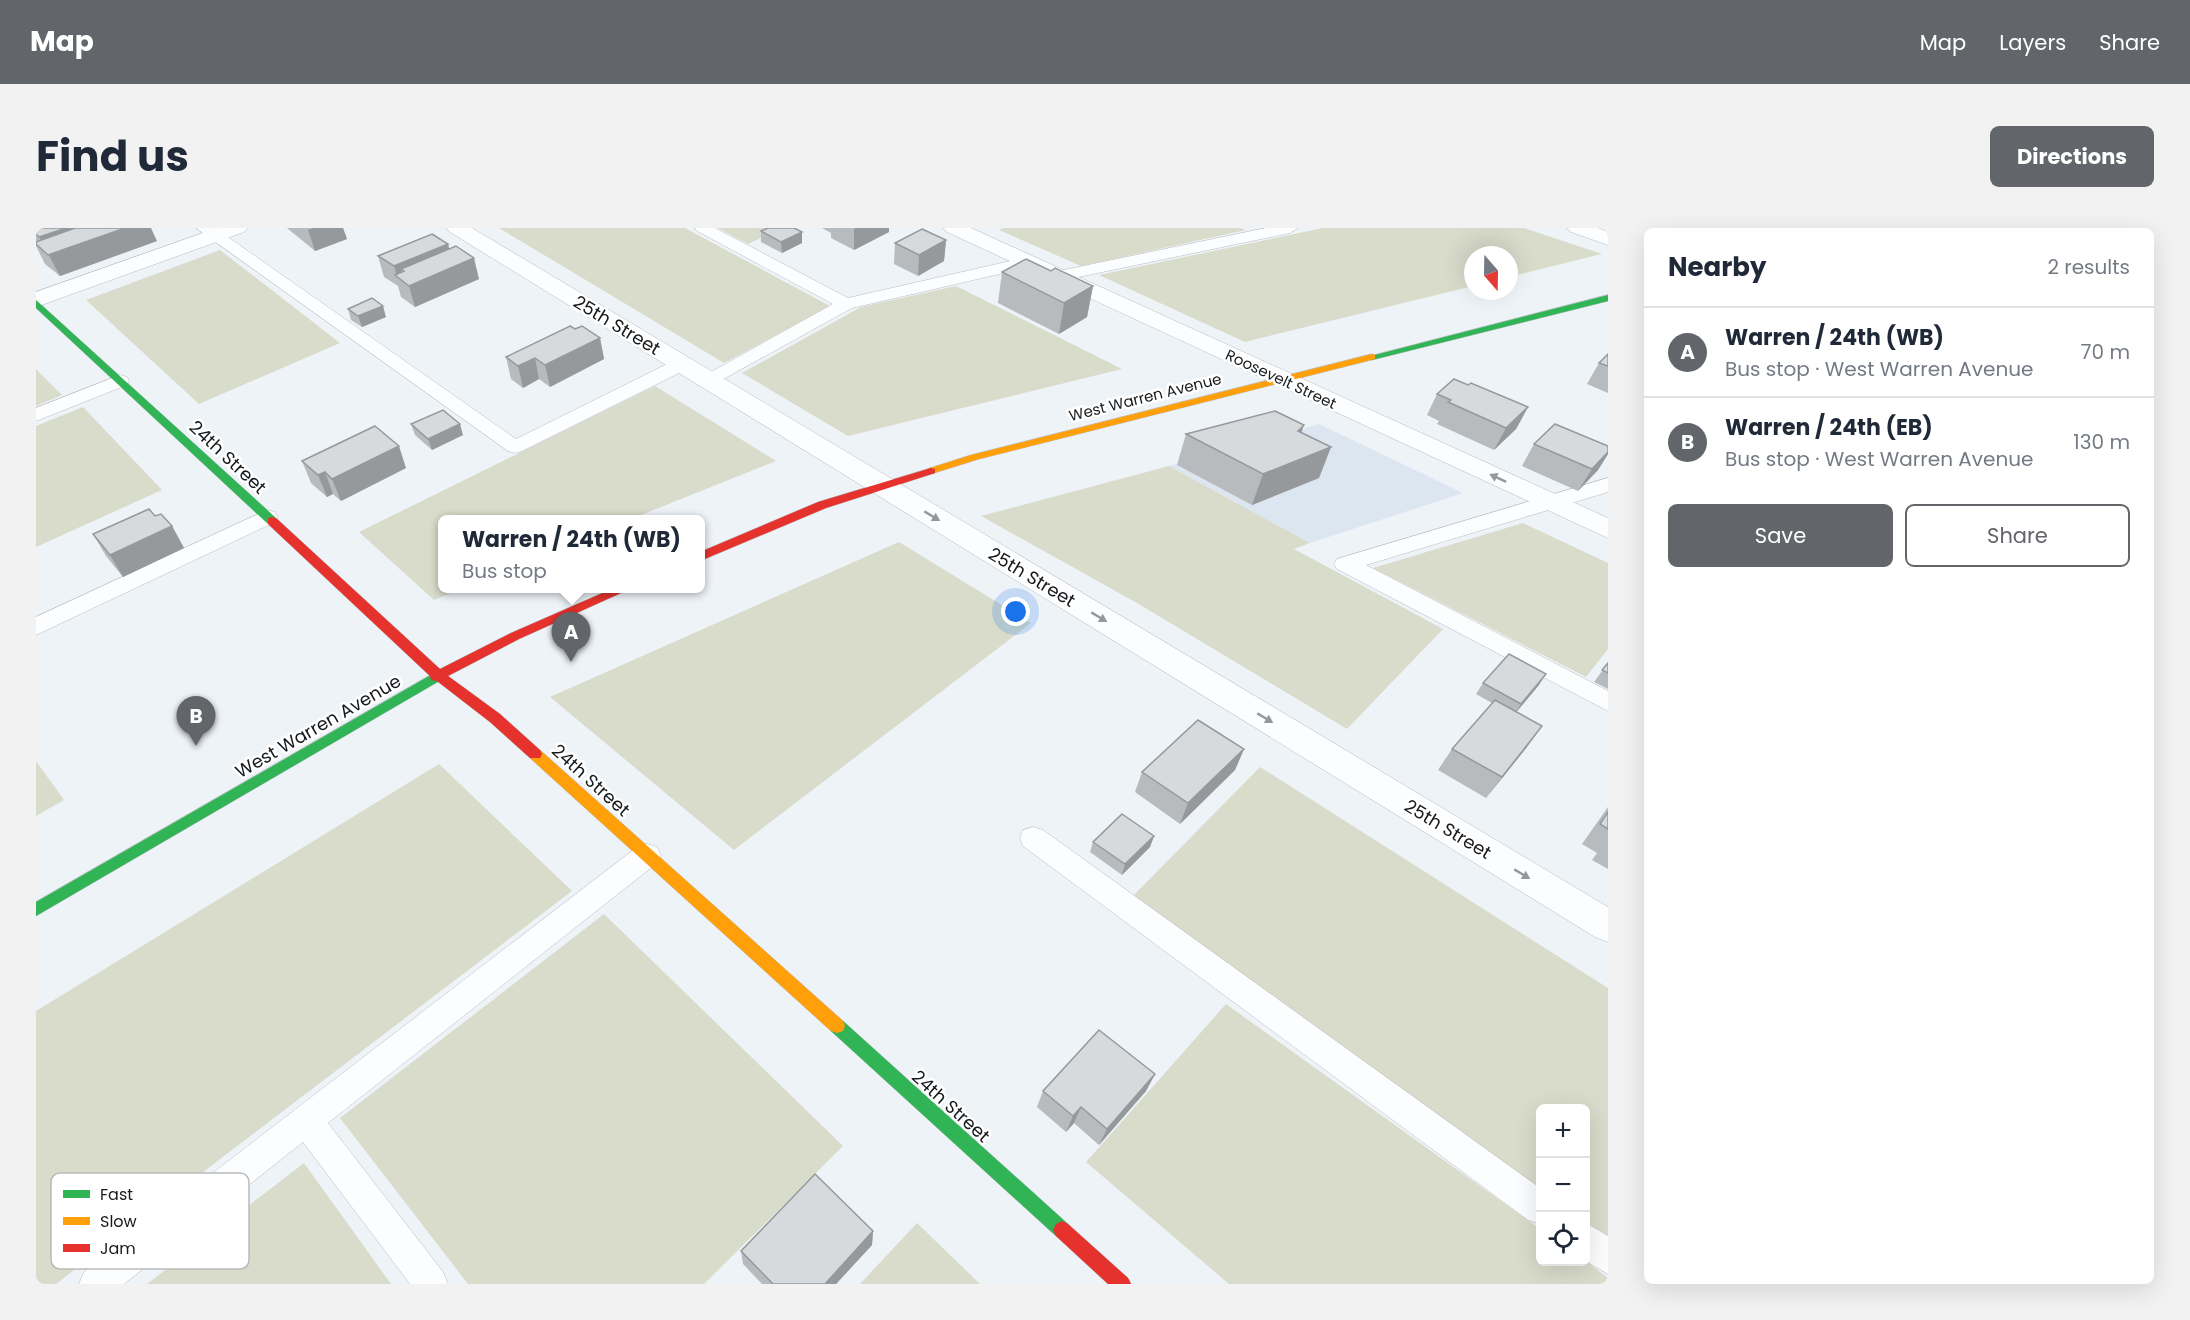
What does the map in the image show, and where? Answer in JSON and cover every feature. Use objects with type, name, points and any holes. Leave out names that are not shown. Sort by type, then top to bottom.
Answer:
[{"type":"main road","name":"West Warren Avenue","points":[[705,555],[822,505],[975,457],[1608,298]]},
{"type":"main road","name":"24th Street","points":[[36,302],[439,676],[495,718],[1122,1284]]},
{"type":"main road","name":"West Warren Avenue","points":[[36,910],[439,676],[515,636],[614,593]]},
{"type":"street","points":[[36,302],[209,232],[237,228]]},
{"type":"street","name":"25th Street","points":[[457,228],[1608,926]]},
{"type":"street","name":"Roosevelt Street","points":[[954,228],[1608,529]]},
{"type":"street","points":[[1578,228],[1608,238]]},
{"type":"lane","points":[[703,228],[846,304]]},
{"type":"lane","points":[[1059,276],[1261,230],[1290,228]]},
{"type":"lane","points":[[209,232],[515,447],[682,364]]},
{"type":"lane","points":[[709,381],[846,304],[1028,262]]},
{"type":"lane","points":[[36,416],[120,381]]},
{"type":"lane","points":[[1608,485],[1345,564],[1608,702]]},
{"type":"lane","points":[[36,627],[267,517]]},
{"type":"lane","points":[[1033,838],[1536,1205]]},
{"type":"lane","points":[[240,1173],[647,855]]},
{"type":"lane","points":[[307,1121],[431,1284]]},
{"type":"lane","points":[[1590,1243],[1608,1257]]},
{"type":"lane","points":[[96,1284],[115,1269]]},
{"type":"shaded area","points":[[1319,424],[1463,493],[1310,543],[1169,466]]},
{"type":"green space","points":[[499,228],[685,228],[830,306],[724,363]]},
{"type":"green space","points":[[718,228],[782,228],[748,244]]},
{"type":"green space","points":[[1003,228],[1240,228],[1246,230],[1081,266],[999,230]]},
{"type":"green space","points":[[1323,228],[1524,228],[1602,254],[1518,275],[1518,246],[1464,246],[1464,288],[1245,342],[1099,275]]},
{"type":"green space","points":[[220,250],[340,343],[199,404],[86,300]]},
{"type":"green space","points":[[956,286],[1122,369],[848,436],[742,373],[861,307]]},
{"type":"green space","points":[[36,369],[62,395],[36,406]]},
{"type":"green space","points":[[655,386],[776,461],[641,515],[438,515],[438,593],[451,593],[434,600],[359,532]]},
{"type":"green space","points":[[83,407],[162,490],[36,547],[36,426]]},
{"type":"green space","points":[[1169,466],[1310,543],[1294,549],[1443,629],[1347,729],[1137,603],[981,516]]},
{"type":"green space","points":[[1523,523],[1608,563],[1608,649],[1586,677],[1373,568]]},
{"type":"green space","points":[[899,542],[1031,623],[734,850],[550,697]]},
{"type":"green space","points":[[36,761],[64,800],[36,816]]},
{"type":"green space","points":[[439,764],[572,891],[202,1173],[51,1173],[51,1269],[76,1269],[56,1284],[36,1284],[36,1011]]},
{"type":"green space","points":[[1260,767],[1608,988],[1608,1243],[1590,1230],[1590,1104],[1536,1104],[1536,1191],[1132,897]]},
{"type":"green space","points":[[604,914],[843,1146],[704,1284],[468,1284],[340,1118]]},
{"type":"green space","points":[[1226,1004],[1536,1226],[1536,1266],[1590,1266],[1590,1264],[1608,1278],[1608,1284],[1229,1284],[1086,1162]]},
{"type":"green space","points":[[304,1163],[391,1284],[147,1284],[166,1269],[249,1269],[249,1205]]},
{"type":"green space","points":[[917,1223],[980,1284],[860,1284]]},
{"type":"building","points":[[36,228],[66,228],[39,237],[36,234]]},
{"type":"building","points":[[75,228],[125,228],[48,255],[36,244],[36,242]]},
{"type":"building","points":[[768,228],[794,228],[802,232],[781,242],[761,231]]},
{"type":"building","points":[[922,229],[946,240],[919,255],[895,243]]},
{"type":"building","points":[[432,234],[448,244],[394,266],[378,256]]},
{"type":"building","points":[[456,246],[474,258],[409,286],[395,275],[404,271],[401,269]]},
{"type":"building","points":[[1026,259],[1051,271],[1055,268],[1093,286],[1064,303],[1002,272]]},
{"type":"building","points":[[372,298],[383,306],[358,316],[348,309]]},
{"type":"building","points":[[570,326],[575,329],[582,326],[600,338],[545,365],[535,358],[518,366],[506,357]]},
{"type":"building","points":[[1608,354],[1608,366],[1599,363]]},
{"type":"building","points":[[1454,379],[1468,385],[1471,383],[1528,407],[1506,428],[1448,402],[1451,400],[1437,394]]},
{"type":"building","points":[[443,410],[460,424],[428,439],[411,424]]},
{"type":"building","points":[[1275,411],[1304,425],[1298,431],[1331,447],[1263,474],[1186,434]]},
{"type":"building","points":[[1555,424],[1608,446],[1608,452],[1592,469],[1534,444]]},
{"type":"building","points":[[375,426],[399,446],[332,479],[325,472],[318,475],[302,461]]},
{"type":"building","points":[[149,509],[155,516],[161,514],[172,526],[110,555],[93,534]]},
{"type":"building","points":[[1509,654],[1546,674],[1521,704],[1483,683]]},
{"type":"building","points":[[1608,663],[1608,673],[1602,670]]},
{"type":"building","points":[[1495,700],[1542,726],[1502,777],[1452,749]]},
{"type":"building","points":[[1198,720],[1244,749],[1188,803],[1142,772]]},
{"type":"building","points":[[1608,812],[1608,829],[1600,824]]},
{"type":"building","points":[[1122,814],[1154,836],[1125,864],[1093,842]]},
{"type":"building","points":[[1099,1030],[1155,1074],[1107,1129],[1081,1107],[1073,1116],[1043,1091]]},
{"type":"building","points":[[815,1174],[873,1231],[825,1284],[773,1284],[741,1251]]},
{"type":"traffic: fast","points":[[1372,357],[1608,298]]},
{"type":"traffic: fast","points":[[36,303],[272,521]]},
{"type":"traffic: fast","points":[[36,910],[436,677]]},
{"type":"traffic: fast","points":[[837,1026],[1062,1230]]},
{"type":"traffic: slow","points":[[931,471],[975,457],[1372,357]]},
{"type":"traffic: slow","points":[[535,754],[837,1026]]},
{"type":"traffic: jam","points":[[705,555],[822,505],[931,471]]},
{"type":"traffic: jam","points":[[272,521],[439,676],[495,718],[535,754]]},
{"type":"traffic: jam","points":[[436,677],[515,636],[614,593]]},
{"type":"traffic: jam","points":[[1062,1230],[1122,1284]]},
{"type":"place","name":"Warren / 24th (WB)","points":[[571,662]]},
{"type":"place","name":"Warren / 24th (EB)","points":[[196,746]]}]
